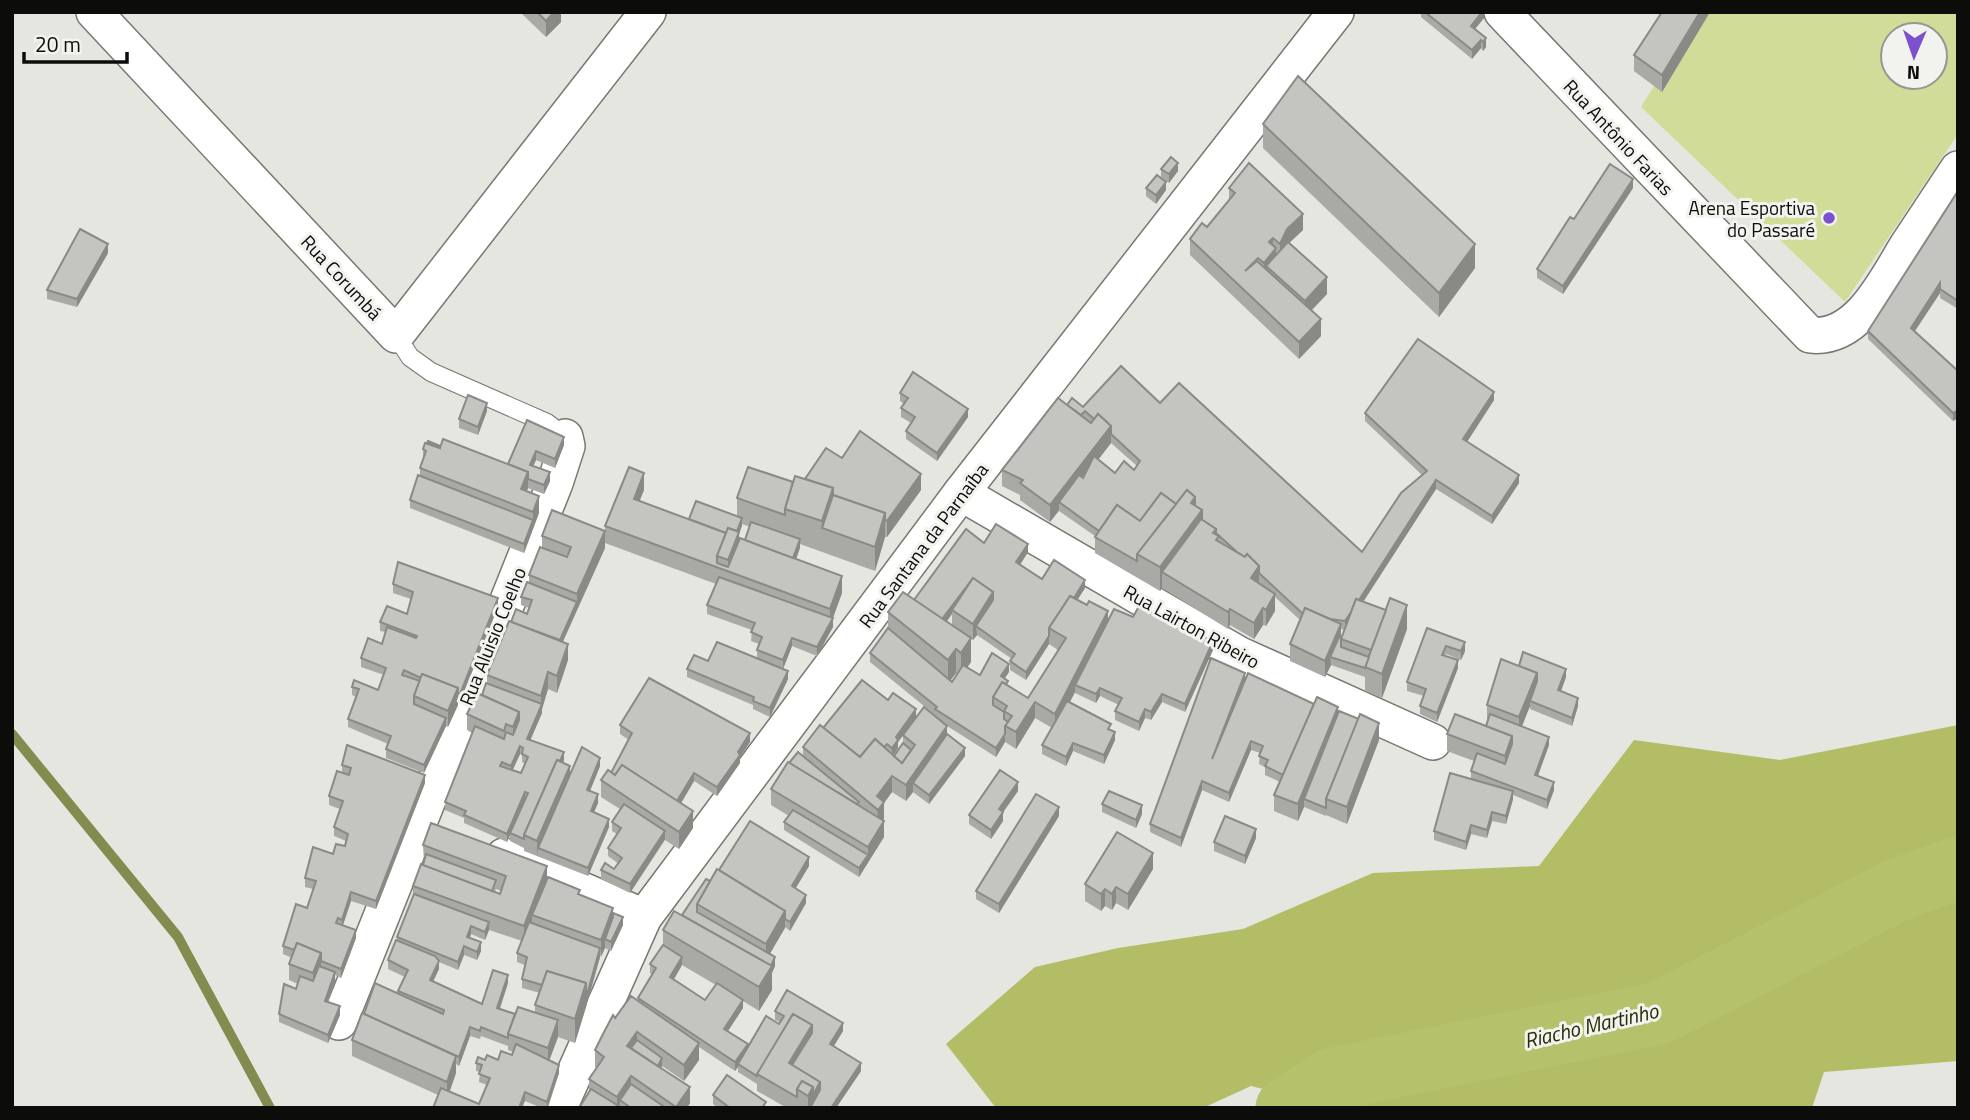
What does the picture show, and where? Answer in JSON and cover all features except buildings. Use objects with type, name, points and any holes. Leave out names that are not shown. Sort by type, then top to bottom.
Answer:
[{"type":"street","name":"Rua Corumbá","points":[[94,12],[396,335],[648,12]]},
{"type":"street","name":"Rua Santana da Parnaíba","points":[[559,1108],[644,917],[961,493],[1336,12]]},
{"type":"street","name":"Rua Antônio Farias","points":[[1502,12],[1810,335],[1823,337],[1860,314],[1879,293],[1958,169]]},
{"type":"street","name":"Rua Aluisio Coelho","points":[[339,1022],[418,818],[555,483],[567,446],[565,437]]},
{"type":"street","name":"Rua Lairton Ribeiro","points":[[961,493],[1238,654],[1433,741]]},
{"type":"street","points":[[418,818],[644,917]]},
{"type":"lane","name":"Rua Aluisio Coelho","points":[[396,335],[410,357],[431,372],[547,423],[565,437]]},
{"type":"green space","name":"Arena Esportiva do Passaré","points":[[1701,12],[1958,12],[1958,134],[1845,302],[1641,107]]},
{"type":"green space","points":[[1958,725],[1958,1061],[1824,1072],[1812,1108],[1338,1108],[1251,1086],[1203,1108],[996,1108],[946,1044],[1035,967],[1118,948],[1243,929],[1373,873],[1539,866],[1634,740],[1780,760]]},
{"type":"waterway","points":[[12,734],[178,937],[270,1108]]},
{"type":"waterway","name":"Riacho Martinho","points":[[1287,1108],[1333,1079],[1659,1013],[1897,890],[1958,868]]},
{"type":"place","name":"Arena Esportiva do Passaré","points":[[1829,218]]}]
